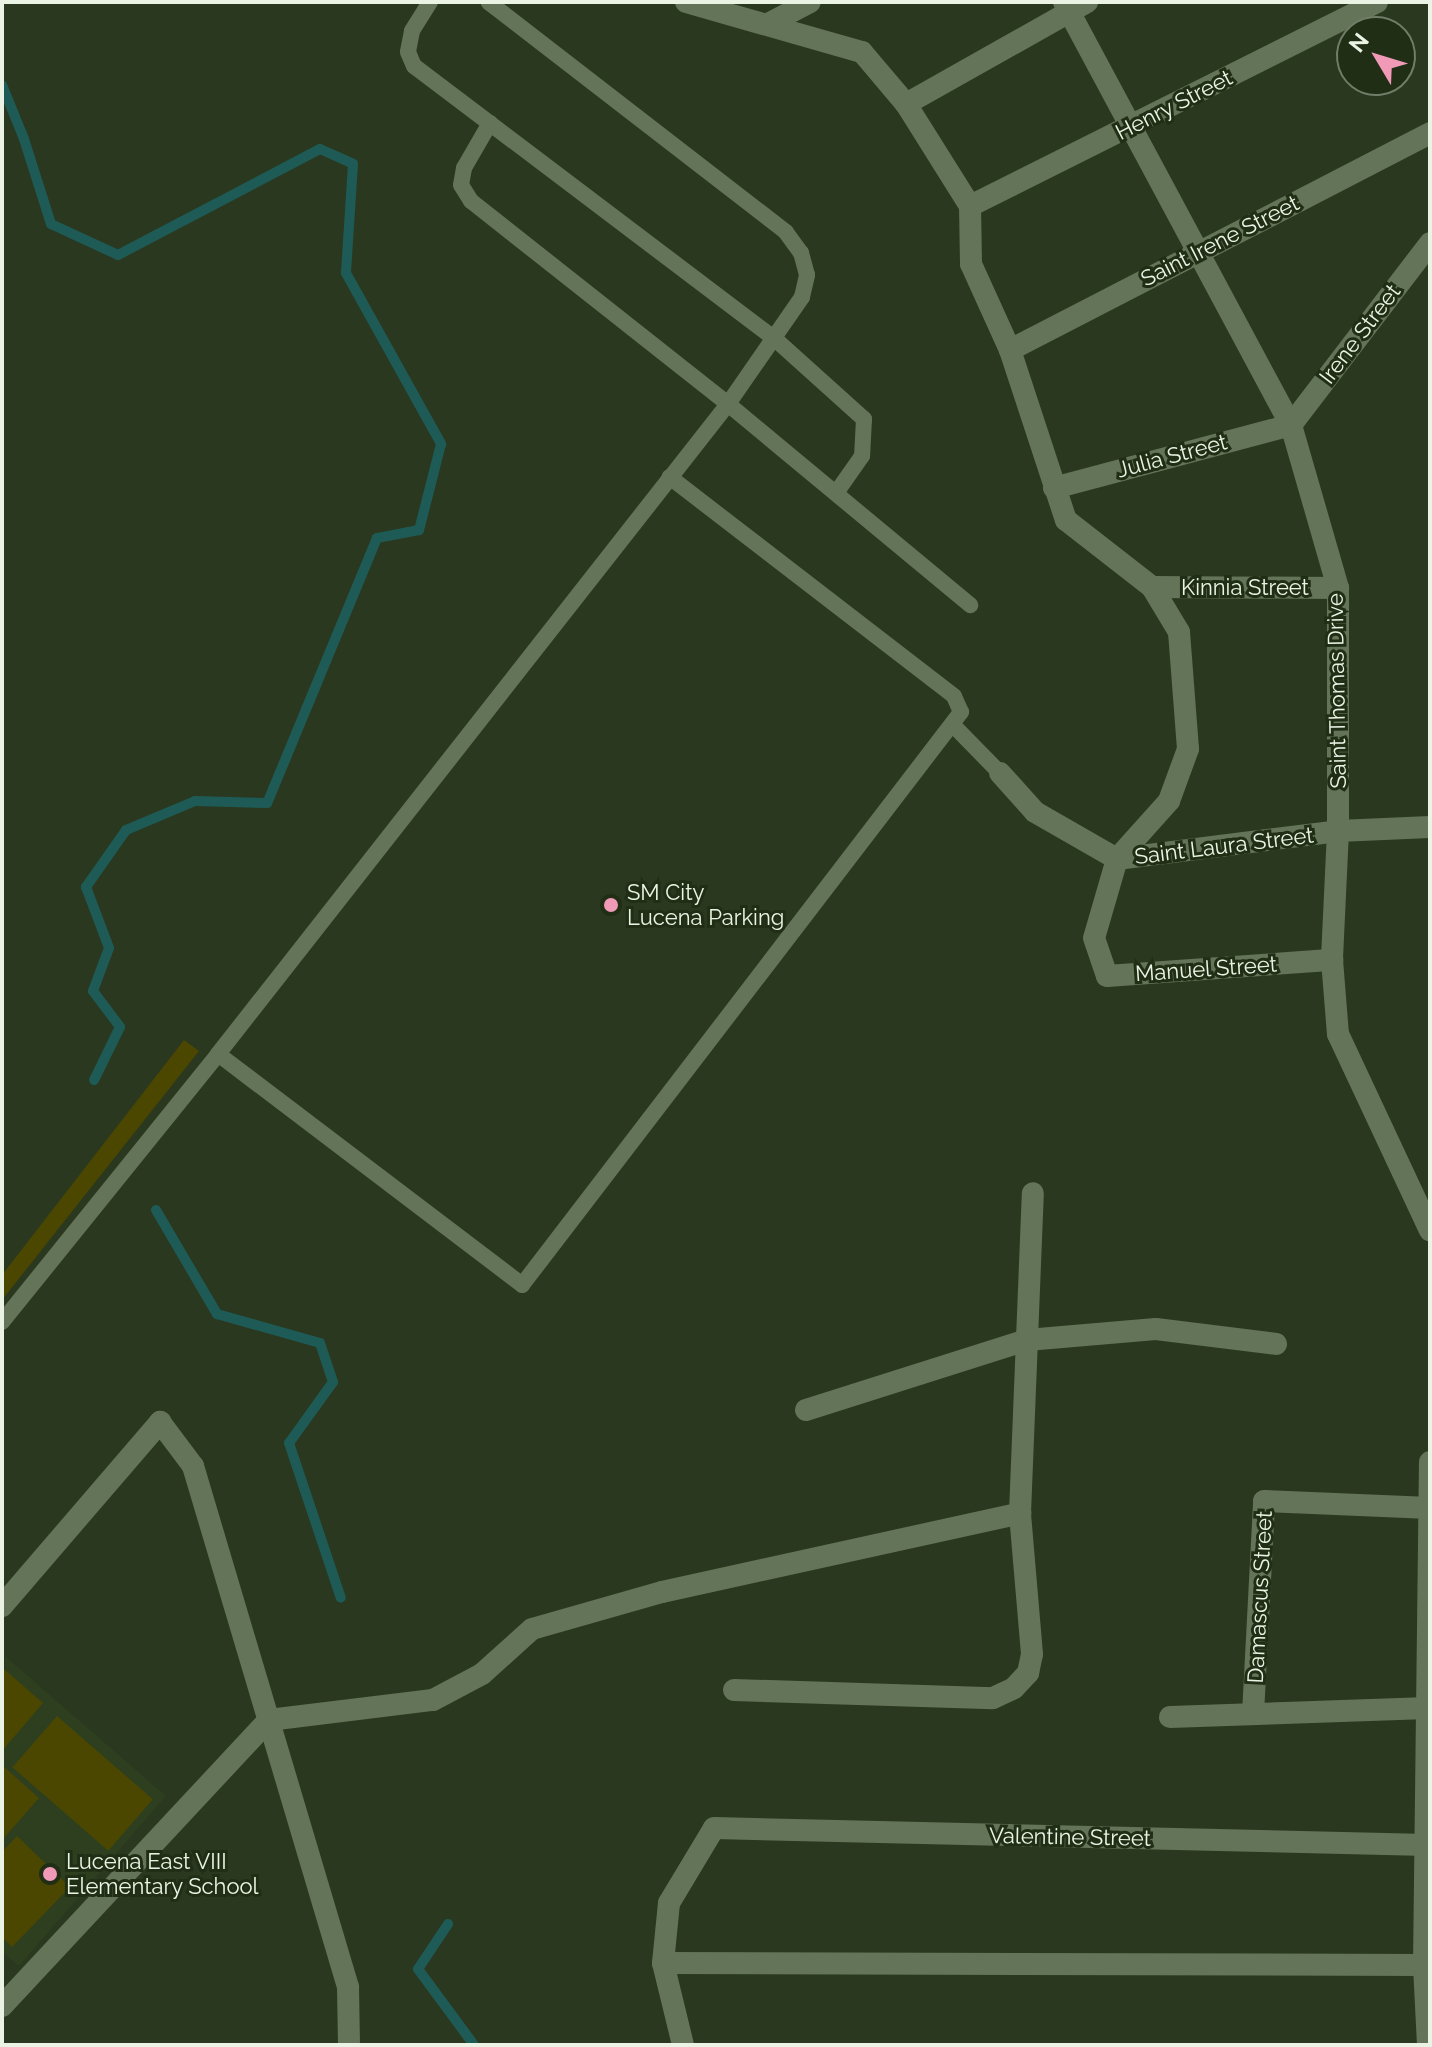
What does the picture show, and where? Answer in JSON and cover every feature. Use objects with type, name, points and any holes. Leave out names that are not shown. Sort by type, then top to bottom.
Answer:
[{"type":"street","points":[[686,2],[862,52],[906,104],[970,206],[971,264],[1010,350],[1066,520],[1152,587],[1179,632],[1188,749],[1169,801],[1117,859]]},
{"type":"street","points":[[768,24],[810,2]]},
{"type":"street","name":"Henry Street","points":[[970,206],[1377,2]]},
{"type":"street","points":[[906,104],[1074,5]]},
{"type":"street","name":"Saint Thomas Drive","points":[[1074,5],[1131,127],[1291,425],[1338,588],[1338,831],[1332,960],[1338,1034],[1430,1230]]},
{"type":"street","name":"Saint Irene Street","points":[[1010,350],[1430,133]]},
{"type":"street","name":"Irene Street","points":[[1291,425],[1430,243]]},
{"type":"street","name":"Julia Street","points":[[1054,488],[1291,425]]},
{"type":"street","name":"Kinnia Street","points":[[1152,587],[1338,588]]},
{"type":"street","name":"Saint Laura Street","points":[[1000,773],[1035,812],[1117,859],[1338,831],[1430,827]]},
{"type":"street","name":"Manuel Street","points":[[1117,859],[1094,938],[1107,976],[1332,960]]},
{"type":"street","points":[[734,1690],[993,1698],[1014,1688],[1028,1673],[1032,1654],[1020,1513],[1033,1193]]},
{"type":"street","points":[[806,1410],[1027,1340],[1156,1329],[1276,1344]]},
{"type":"street","points":[[2,1606],[160,1422],[193,1466],[348,1987],[349,2045]]},
{"type":"street","points":[[1428,2045],[1424,1965],[1430,1462]]},
{"type":"street","name":"Damascus Street","points":[[1253,1714],[1264,1501],[1430,1508]]},
{"type":"street","points":[[2,2006],[269,1720],[433,1700],[482,1674],[532,1629],[662,1592],[1020,1513]]},
{"type":"street","points":[[1170,1717],[1428,1708]]},
{"type":"street","name":"Valentine Street","points":[[663,1963],[669,1903],[714,1828],[1427,1845]]},
{"type":"street","points":[[683,2045],[663,1963],[1424,1965]]},
{"type":"lane","points":[[430,2],[412,31],[408,52],[414,66],[775,339],[864,419],[862,456],[836,493]]},
{"type":"lane","points":[[2,1322],[218,1054],[728,404],[802,297],[807,275],[801,253],[786,232],[488,2]]},
{"type":"lane","points":[[490,123],[464,168],[461,185],[471,201],[728,404],[970,605]]},
{"type":"lane","points":[[218,1054],[522,1285],[961,712],[954,696],[670,477]]},
{"type":"lane","points":[[953,725],[1000,773]]},
{"type":"shaded area","name":"Lucena East VIII Elementary School","points":[[5,1656],[166,1796],[19,1966],[2,1952]]},
{"type":"building","points":[[184,1040],[199,1051],[2,1300],[2,1275]]},
{"type":"building","points":[[4,1669],[43,1703],[2,1751],[2,1671]]},
{"type":"building","points":[[57,1716],[153,1799],[108,1851],[12,1767]]},
{"type":"building","points":[[2,1765],[39,1798],[2,1840]]},
{"type":"building","points":[[17,1836],[70,1887],[12,1947],[2,1937],[2,1852]]},
{"type":"waterway","points":[[2,85],[24,139],[51,224],[118,255],[320,149],[353,164],[346,273],[441,444],[419,530],[377,538],[267,803],[195,801],[126,830],[86,887],[109,948],[93,991],[120,1027],[94,1080]]},
{"type":"waterway","points":[[156,1210],[217,1314],[320,1343],[333,1382],[289,1443],[341,1598]]},
{"type":"waterway","points":[[448,1924],[418,1969],[474,2045]]},
{"type":"place","name":"SM City Lucena Parking","points":[[611,905]]},
{"type":"place","name":"Lucena East VIII Elementary School","points":[[50,1874]]}]
